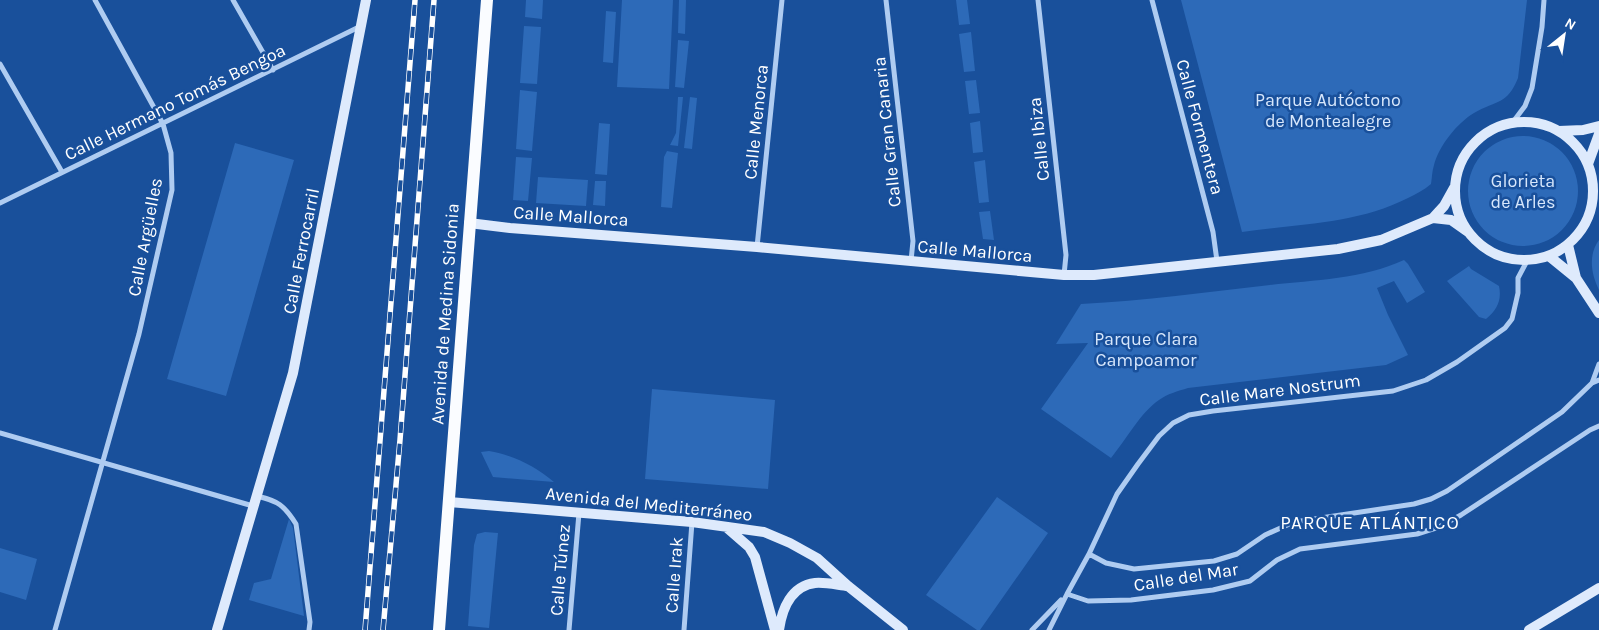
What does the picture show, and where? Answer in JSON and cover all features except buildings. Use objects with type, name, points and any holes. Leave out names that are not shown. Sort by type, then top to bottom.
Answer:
[{"type":"main road","name":"Avenida de Medina Sidonia","points":[[439,630],[487,0]]},
{"type":"street","name":"Calle Argüelles","points":[[56,630],[139,334],[172,190],[171,153],[163,124],[95,0]]},
{"type":"street","points":[[234,0],[273,70]]},
{"type":"street","name":"Calle Ferrocarril","points":[[217,630],[293,373],[366,0]]},
{"type":"street","name":"Calle Menorca","points":[[757,247],[782,0]]},
{"type":"street","name":"Calle Gran Canaria","points":[[886,0],[913,241],[911,261]]},
{"type":"street","name":"Calle Ibiza","points":[[1038,0],[1066,254],[1064,275]]},
{"type":"street","name":"Calle Formentera","points":[[1152,0],[1213,232],[1217,261]]},
{"type":"street","points":[[1513,122],[1525,106],[1532,88],[1542,27],[1544,0]]},
{"type":"street","name":"Calle Hermano Tomás Bengoa","points":[[0,203],[361,26]]},
{"type":"street","points":[[0,64],[62,172]]},
{"type":"street","points":[[1513,122],[1537,123],[1559,131],[1576,146],[1588,164],[1594,186],[1592,208],[1583,228],[1568,245],[1549,256],[1527,261],[1505,258],[1485,249],[1468,232],[1451,220],[1433,218],[1444,206],[1454,188],[1459,164],[1472,144],[1491,130],[1513,122]]},
{"type":"street","points":[[1559,131],[1583,130],[1599,126]]},
{"type":"street","points":[[1588,164],[1599,134]]},
{"type":"street","points":[[1454,188],[1457,211],[1468,232]]},
{"type":"street","name":"Calle Mallorca","points":[[469,223],[582,235],[757,247],[1064,275],[1094,275],[1338,249],[1381,240],[1433,218]]},
{"type":"street","points":[[1568,245],[1576,278]]},
{"type":"street","points":[[1549,256],[1576,278],[1599,313]]},
{"type":"street","name":"Calle Mare Nostrum","points":[[1049,630],[1089,554],[1117,494],[1159,436],[1173,423],[1189,415],[1213,411],[1393,391],[1426,380],[1457,362],[1505,328],[1512,319],[1518,293],[1518,278],[1527,261]]},
{"type":"street","name":"Calle del Mar","points":[[1592,384],[1599,364]]},
{"type":"street","name":"Calle del Mar","points":[[1089,554],[1106,563],[1134,569],[1214,561],[1237,554],[1265,534],[1294,522],[1431,500],[1562,412],[1592,384],[1599,380]]},
{"type":"street","name":"Calle del Mar","points":[[1067,594],[1088,601],[1131,600],[1213,590],[1250,581],[1277,560],[1300,549],[1417,534],[1439,527],[1461,515],[1590,430],[1599,426]]},
{"type":"street","points":[[0,433],[255,501],[275,501],[287,510],[296,524],[310,622],[309,630]]},
{"type":"street","name":"Avenida del Mediterráneo","points":[[449,502],[692,522],[764,532],[818,558],[848,586],[903,630]]},
{"type":"street","name":"Calle Túnez","points":[[569,630],[579,513]]},
{"type":"street","name":"Calle Irak","points":[[684,630],[692,522]]},
{"type":"street","points":[[726,526],[749,548],[755,557],[777,630]]},
{"type":"street","points":[[777,630],[786,602],[798,590],[815,583],[848,586]]},
{"type":"street","points":[[1529,630],[1599,588]]},
{"type":"street","name":"Calle Mare Nostrum","points":[[1032,630],[1067,594]]},
{"type":"green space","points":[[526,0],[543,0],[542,19],[525,17]]},
{"type":"green space","points":[[622,0],[673,0],[669,89],[617,87]]},
{"type":"green space","points":[[679,0],[686,0],[685,34],[678,33]]},
{"type":"green space","points":[[956,0],[967,0],[970,24],[959,25]]},
{"type":"green space","name":"Parque Autóctono de Montealegre","points":[[1181,0],[1527,0],[1518,78],[1514,87],[1505,98],[1474,113],[1455,129],[1444,143],[1436,158],[1431,184],[1389,207],[1368,213],[1327,222],[1242,232]]},
{"type":"green space","points":[[606,11],[616,12],[613,63],[603,62]]},
{"type":"green space","points":[[524,26],[541,27],[537,84],[520,83]]},
{"type":"green space","points":[[971,32],[975,71],[964,72],[959,34]]},
{"type":"green space","points":[[678,40],[689,41],[684,88],[675,87]]},
{"type":"green space","points":[[976,80],[980,113],[969,114],[965,81]]},
{"type":"green space","points":[[520,90],[537,92],[532,151],[516,149]]},
{"type":"green space","points":[[678,97],[683,97],[678,146],[670,145],[676,133]]},
{"type":"green space","points":[[690,97],[697,98],[692,149],[684,148]]},
{"type":"green space","points":[[980,121],[983,152],[973,153],[970,123]]},
{"type":"green space","points":[[599,123],[610,124],[607,175],[595,174]]},
{"type":"green space","name":"Glorieta de Arles","points":[[1523,136],[1544,140],[1562,152],[1574,170],[1578,191],[1574,212],[1562,230],[1544,242],[1523,246],[1502,242],[1484,230],[1472,212],[1468,191],[1472,170],[1484,152],[1502,140]]},
{"type":"green space","points":[[235,143],[294,160],[226,396],[167,379]]},
{"type":"green space","points":[[667,151],[678,153],[672,208],[661,207],[664,157]]},
{"type":"green space","points":[[516,157],[532,158],[528,201],[513,200]]},
{"type":"green space","points":[[985,160],[989,202],[979,203],[974,162]]},
{"type":"green space","points":[[538,177],[588,180],[586,206],[536,203]]},
{"type":"green space","points":[[595,181],[606,181],[605,206],[593,205]]},
{"type":"green space","points":[[990,211],[994,240],[983,239],[979,212]]},
{"type":"green space","points":[[1599,240],[1599,290],[1594,278],[1592,258]]},
{"type":"green space","name":"Parque Clara Campoamor","points":[[1404,260],[1425,292],[1407,303],[1394,281],[1377,288],[1408,355],[1386,365],[1188,388],[1169,394],[1152,405],[1111,458],[1041,409],[1088,343],[1056,344],[1081,304],[1152,299],[1338,278],[1372,271]]},
{"type":"green space","points":[[1469,266],[1499,286],[1500,296],[1498,304],[1486,319],[1479,317],[1447,281]]},
{"type":"green space","points":[[652,389],[775,400],[768,489],[645,479]]},
{"type":"green space","points":[[489,451],[507,455],[523,462],[554,482],[493,477],[481,452]]},
{"type":"green space","points":[[997,497],[1048,533],[980,630],[977,630],[926,595]]},
{"type":"green space","points":[[289,519],[293,528],[304,616],[249,600],[254,583],[271,579]]},
{"type":"green space","points":[[485,532],[498,533],[489,628],[468,626],[474,545],[477,534]]},
{"type":"green space","points":[[0,548],[37,559],[26,600],[0,592]]},
{"type":"railway","points":[[365,630],[415,0]]},
{"type":"railway","points":[[383,630],[400,440],[434,0]]},
{"type":"district","name":"PARQUE ATLÁNTICO","points":[[1370,523]]}]
